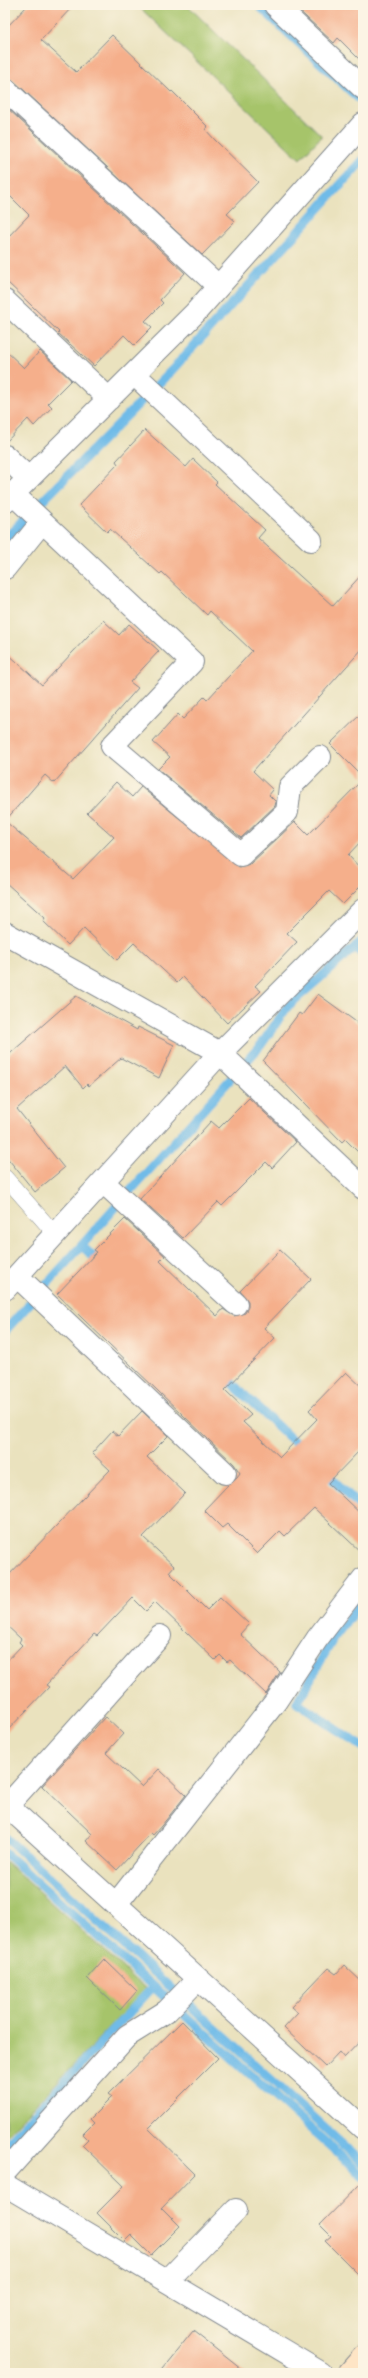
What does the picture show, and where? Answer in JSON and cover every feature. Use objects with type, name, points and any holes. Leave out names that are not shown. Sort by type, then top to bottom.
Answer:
[{"type":"main road","points":[[349,2373],[363,2357]]},
{"type":"street","points":[[275,5],[363,88]]},
{"type":"street","points":[[5,89],[218,286]]},
{"type":"street","points":[[5,568],[24,508],[28,478],[109,399],[145,385],[195,313],[363,124]]},
{"type":"street","points":[[5,301],[109,399]]},
{"type":"street","points":[[145,385],[311,540]]},
{"type":"street","points":[[5,456],[28,478]]},
{"type":"street","points":[[24,508],[192,662],[112,746],[241,854],[287,812],[290,787],[320,757]]},
{"type":"street","points":[[225,1473],[23,1289],[55,1234],[117,1195],[233,1065],[363,910]]},
{"type":"street","points":[[5,933],[233,1065],[363,1188]]},
{"type":"street","points":[[117,1195],[236,1304]]},
{"type":"street","points":[[116,1904],[276,1701],[317,1638],[363,1579]]},
{"type":"street","points":[[160,1636],[6,1805],[116,1904],[193,1984],[363,2128]]},
{"type":"street","points":[[5,2172],[127,2036],[167,2011],[193,1984]]},
{"type":"street","points":[[5,2185],[321,2373]]},
{"type":"street","points":[[167,2281],[236,2210]]},
{"type":"lane","points":[[5,1177],[55,1234]]},
{"type":"green space","points":[[137,5],[187,5],[322,136],[300,159]]},
{"type":"green space","points":[[5,1861],[146,1989],[5,2137]]},
{"type":"building","points":[[28,5],[74,5],[41,40],[76,72],[112,35],[208,127],[205,129],[258,182],[227,214],[235,221],[202,255],[13,80],[5,77],[5,29]]},
{"type":"building","points":[[293,5],[363,5],[363,63],[338,38],[334,43]]},
{"type":"building","points":[[5,106],[185,273],[160,300],[163,303],[145,321],[152,327],[134,345],[124,335],[94,366],[58,333],[59,332],[5,280],[5,240],[29,215],[5,191]]},
{"type":"building","points":[[5,350],[24,368],[40,351],[71,380],[48,403],[52,407],[34,426],[28,419],[5,443]]},
{"type":"building","points":[[145,430],[186,467],[193,459],[217,482],[215,484],[265,530],[258,538],[333,606],[363,573],[363,648],[253,771],[273,790],[269,795],[276,802],[275,806],[241,838],[158,769],[170,757],[153,742],[178,714],[183,719],[204,697],[207,700],[252,651],[210,611],[207,615],[162,572],[160,574],[110,529],[107,532],[79,505],[118,464],[116,461]]},
{"type":"building","points":[[103,620],[119,635],[129,624],[159,651],[130,682],[138,688],[54,783],[45,775],[5,821],[5,651],[42,685]]},
{"type":"building","points":[[363,712],[363,777],[330,744]]},
{"type":"building","points":[[363,779],[363,839],[348,855],[363,871],[363,884],[343,904],[329,891],[287,933],[297,942],[255,986],[261,991],[227,1023],[183,977],[177,983],[134,943],[117,960],[84,928],[68,945],[43,921],[45,918],[5,882],[5,821],[73,879],[114,837],[87,813],[116,782],[132,797],[141,787],[239,867],[250,864],[295,822],[308,835]]},
{"type":"building","points":[[318,994],[363,1027],[363,1157],[345,1139],[342,1142],[263,1061],[299,1013],[302,1015]]},
{"type":"building","points":[[76,996],[137,1030],[138,1027],[174,1045],[159,1078],[121,1058],[89,1086],[87,1084],[83,1088],[65,1066],[17,1109],[64,1168],[35,1192],[5,1155],[5,1058]]},
{"type":"building","points":[[249,1098],[296,1142],[272,1168],[266,1162],[222,1206],[218,1202],[183,1238],[140,1199],[211,1121],[219,1128]]},
{"type":"building","points":[[125,1219],[165,1256],[160,1261],[217,1316],[223,1309],[234,1316],[245,1313],[248,1307],[248,1301],[240,1291],[280,1250],[311,1279],[264,1328],[275,1338],[225,1390],[251,1415],[243,1422],[280,1457],[317,1419],[309,1410],[346,1372],[363,1388],[363,1447],[328,1483],[363,1516],[363,1554],[314,1508],[285,1536],[280,1531],[257,1554],[227,1524],[222,1528],[204,1510],[228,1485],[234,1481],[240,1473],[234,1464],[57,1294],[97,1252],[94,1250]]},
{"type":"building","points":[[142,1411],[168,1436],[147,1457],[185,1493],[143,1537],[174,1566],[169,1572],[207,1610],[220,1597],[249,1624],[240,1634],[280,1672],[266,1694],[230,1660],[227,1662],[220,1655],[215,1660],[155,1602],[146,1611],[133,1598],[97,1636],[94,1634],[46,1685],[49,1687],[5,1733],[5,1663],[22,1645],[19,1642],[21,1639],[5,1624],[5,1579],[110,1470],[92,1453],[112,1431],[118,1436]]},
{"type":"building","points":[[105,1717],[123,1734],[106,1753],[142,1787],[159,1769],[186,1795],[153,1835],[151,1833],[117,1870],[86,1841],[92,1834],[42,1786]]},
{"type":"building","points":[[104,1959],[137,1991],[120,2010],[87,1978]]},
{"type":"building","points":[[344,1965],[363,1983],[363,2038],[344,2058],[339,2052],[325,2067],[284,2028],[298,2013],[291,2007],[328,1968],[336,1974]]},
{"type":"building","points":[[182,2021],[218,2058],[148,2128],[195,2174],[162,2208],[180,2226],[151,2255],[131,2235],[125,2241],[97,2213],[124,2186],[82,2145],[88,2139],[83,2134],[94,2123],[90,2119],[112,2097],[108,2094]]},
{"type":"building","points":[[363,2181],[363,2279],[325,2241],[331,2236],[320,2225]]},
{"type":"building","points":[[193,2331],[246,2373],[159,2373]]},
{"type":"waterway","points":[[258,5],[358,98]]},
{"type":"waterway","points":[[5,539],[172,370],[363,160]]},
{"type":"waterway","points":[[5,1331],[261,1045],[288,1006],[363,940]]},
{"type":"waterway","points":[[355,947],[363,955]]},
{"type":"waterway","points":[[82,1246],[101,1264]]},
{"type":"waterway","points":[[223,1375],[302,1449]]},
{"type":"waterway","points":[[324,1471],[363,1509]]},
{"type":"waterway","points":[[363,1600],[333,1639],[297,1703],[363,1747]]},
{"type":"waterway","points":[[5,1837],[363,2163]]},
{"type":"waterway","points":[[5,1853],[363,2176]]},
{"type":"waterway","points":[[5,2146],[153,1987]]}]
